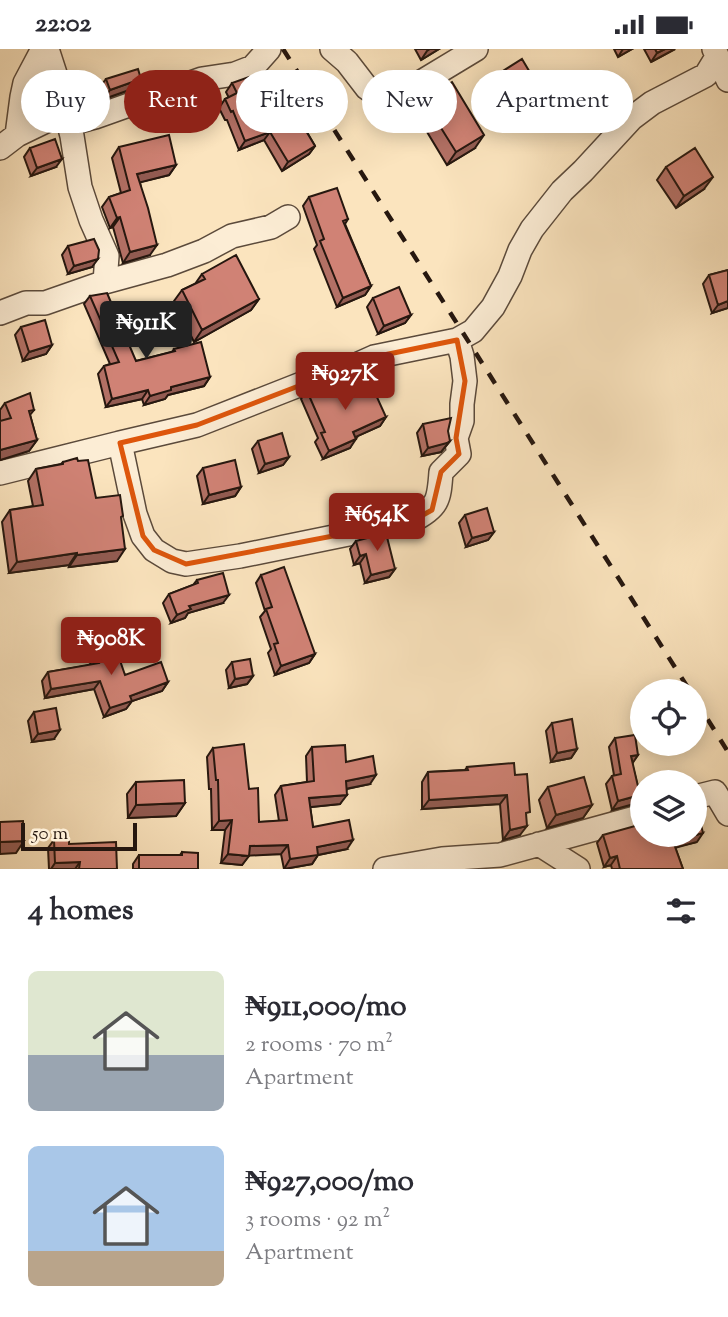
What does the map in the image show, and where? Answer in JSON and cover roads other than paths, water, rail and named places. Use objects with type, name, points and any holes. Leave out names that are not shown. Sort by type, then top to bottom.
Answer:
[{"type":"street","points":[[45,49],[53,70]]},
{"type":"street","points":[[9,142],[25,83],[45,49]]},
{"type":"street","points":[[110,112],[202,79],[235,74],[253,67],[269,49]]},
{"type":"street","points":[[332,49],[347,62],[367,88],[381,98],[423,81],[476,49]]},
{"type":"street","points":[[715,53],[728,80]]},
{"type":"street","points":[[0,473],[197,425],[299,385],[336,374],[374,356],[457,340],[473,331],[493,307],[532,229],[562,191],[632,118],[652,103],[706,75],[715,53]]},
{"type":"street","points":[[9,142],[25,133]]},
{"type":"street","points":[[71,133],[80,187],[107,256],[106,282]]},
{"type":"street","points":[[0,313],[26,303],[45,303],[167,265],[204,251],[232,236],[271,226],[288,217]]},
{"type":"street","points":[[120,443],[135,514],[143,536],[154,549],[172,561],[186,564],[240,556],[412,521],[432,510],[440,495],[441,472],[459,454],[456,438],[462,421],[461,404],[465,381],[457,340]]},
{"type":"street","points":[[707,794],[715,792],[728,814]]},
{"type":"street","points":[[385,869],[442,859],[499,855],[630,820]]},
{"type":"street","points":[[539,844],[578,869]]},
{"type":"railway","points":[[283,49],[682,679]]},
{"type":"railway","points":[[707,718],[728,752]]}]
